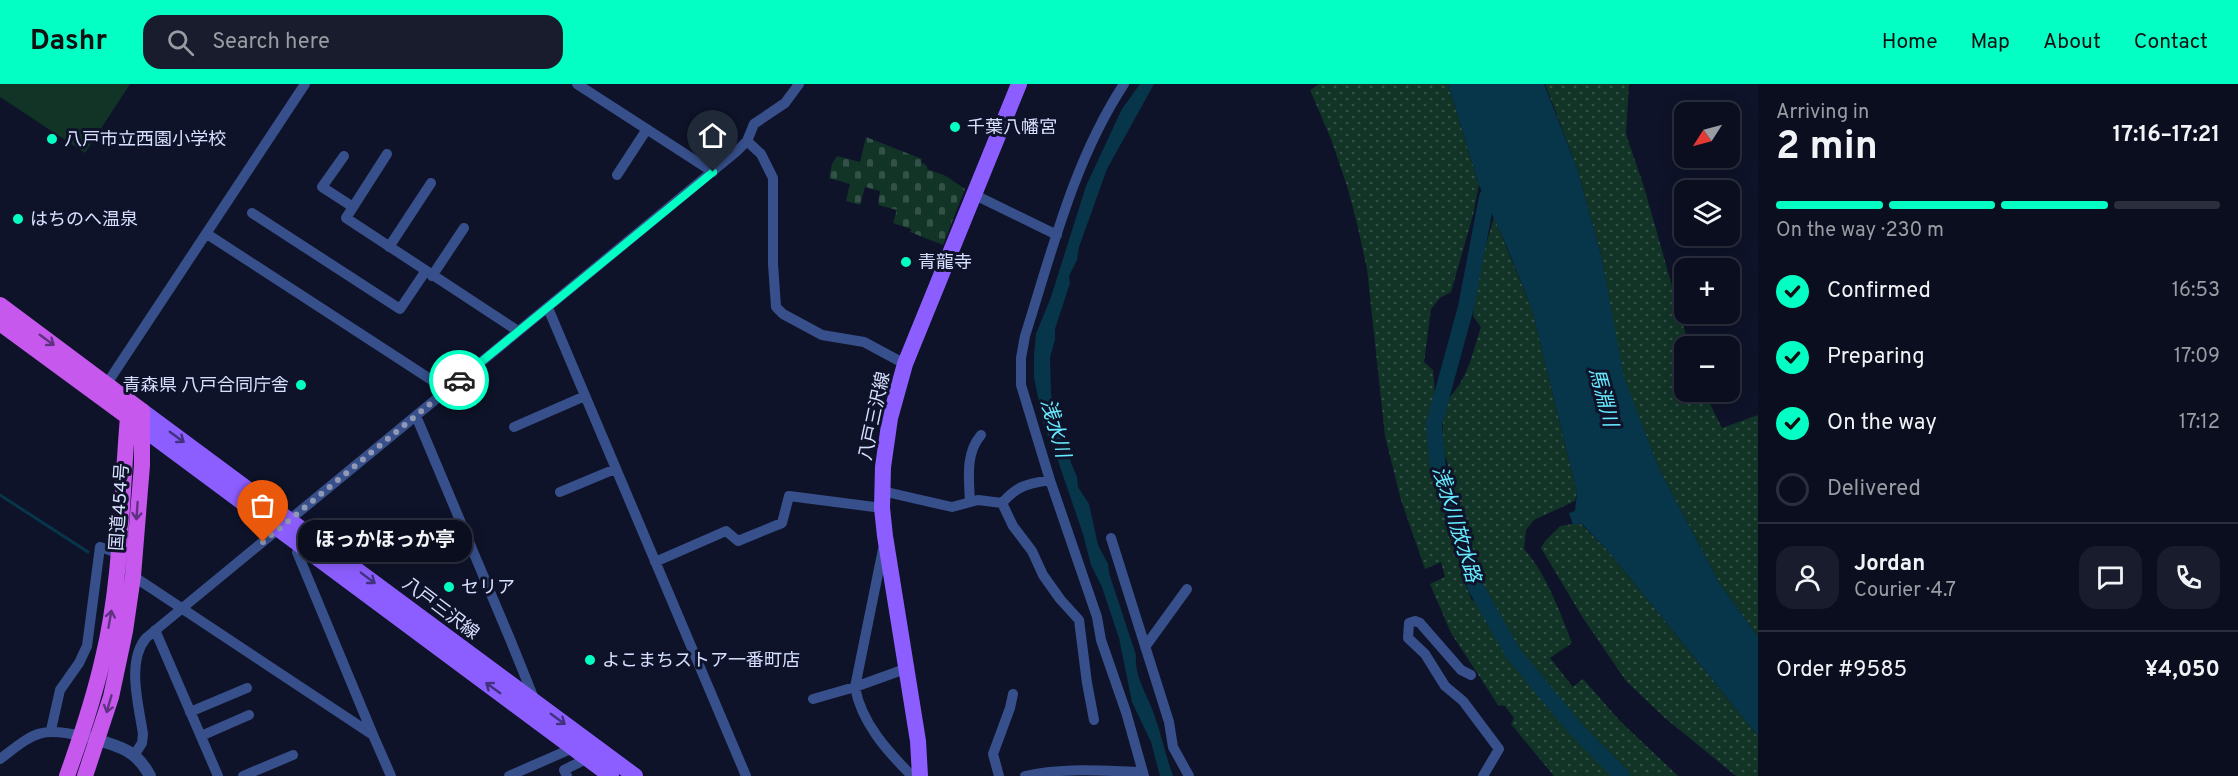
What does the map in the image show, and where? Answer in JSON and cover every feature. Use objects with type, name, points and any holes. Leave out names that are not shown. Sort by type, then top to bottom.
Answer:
[{"type":"highway","points":[[0,305],[102,390]]},
{"type":"highway","points":[[0,323],[135,414]]},
{"type":"highway","name":"国道454号","points":[[67,776],[104,657],[135,414]]},
{"type":"highway","name":"国道454号","points":[[84,776],[111,697],[123,642],[133,576],[143,429]]},
{"type":"main road","name":"八戸三沢線","points":[[920,776],[918,741],[905,669],[882,508],[883,467],[890,418],[905,364],[1019,84]]},
{"type":"main road","name":"八戸三沢線","points":[[135,414],[143,429],[285,524],[300,544],[611,776]]},
{"type":"main road","name":"八戸三沢線","points":[[135,414],[635,776]]},
{"type":"street","points":[[102,390],[305,84]]},
{"type":"street","points":[[577,84],[713,172]]},
{"type":"street","points":[[135,754],[142,743],[143,734],[135,674],[141,644],[154,630],[713,172],[747,141],[754,124],[785,103],[799,84]]},
{"type":"street","points":[[1024,776],[1078,768],[1088,773],[1144,774],[1021,385],[1021,358],[1025,336],[1073,186],[1092,142],[1124,84]]},
{"type":"street","points":[[617,175],[647,129]]},
{"type":"street","points":[[747,141],[761,154],[773,178],[772,264],[776,307],[783,314],[822,335],[864,342],[905,364]]},
{"type":"street","points":[[387,154],[346,218],[518,331]]},
{"type":"street","points":[[344,156],[322,187],[353,207]]},
{"type":"street","points":[[389,247],[431,183]]},
{"type":"street","points":[[975,195],[1057,235]]},
{"type":"street","points":[[252,213],[400,309],[464,228]]},
{"type":"street","points":[[207,234],[447,390]]},
{"type":"street","points":[[548,308],[746,776]]},
{"type":"street","points":[[514,427],[585,396]]},
{"type":"street","points":[[416,416],[535,703]]},
{"type":"street","points":[[970,502],[968,468],[973,447],[981,435]]},
{"type":"street","points":[[560,492],[615,469]]},
{"type":"street","points":[[1002,503],[1023,484],[1050,480]]},
{"type":"street","points":[[882,491],[952,507],[960,507],[978,500],[1002,503]]},
{"type":"street","points":[[655,562],[726,531],[738,540],[782,523],[789,496],[882,508]]},
{"type":"street","points":[[1002,503],[1013,526],[1032,551],[1043,575],[1060,600],[1079,620],[1094,720]]},
{"type":"street","points":[[885,536],[855,687],[858,705],[868,724],[912,776]]},
{"type":"street","points":[[1111,538],[1169,722],[1173,747],[1189,776]]},
{"type":"street","points":[[300,544],[297,552],[391,776]]},
{"type":"street","points":[[51,730],[60,690],[79,663],[87,646],[100,547],[118,553]]},
{"type":"street","points":[[133,576],[373,735]]},
{"type":"street","points":[[1145,647],[1187,589]]},
{"type":"street","points":[[1471,675],[1461,670],[1420,623],[1415,621],[1409,623],[1408,638],[1425,654],[1445,686],[1463,701],[1499,749],[1483,776]]},
{"type":"street","points":[[154,630],[218,776]]},
{"type":"street","points":[[813,699],[905,669]]},
{"type":"street","points":[[190,712],[247,688]]},
{"type":"street","points":[[999,776],[993,754],[1013,694]]},
{"type":"street","points":[[201,736],[249,715]]},
{"type":"street","points":[[0,759],[34,735],[51,730],[98,740],[135,754],[150,776]]},
{"type":"street","points":[[509,776],[573,748]]},
{"type":"street","points":[[243,776],[293,755]]},
{"type":"street","points":[[567,776],[564,770],[588,758]]},
{"type":"green space","points":[[0,84],[130,84],[85,153],[0,97]]},
{"type":"green space","points":[[1319,84],[1448,84],[1479,185],[1451,292],[1440,298],[1431,309],[1424,362],[1433,370],[1435,395],[1428,431],[1433,469],[1467,588],[1472,601],[1485,596],[1459,517],[1443,451],[1443,403],[1463,378],[1481,327],[1473,316],[1478,273],[1494,217],[1532,309],[1577,493],[1575,501],[1534,520],[1526,530],[1524,549],[1546,582],[1572,643],[1550,658],[1573,687],[1583,679],[1620,721],[1678,776],[1554,776],[1511,724],[1514,718],[1505,706],[1498,705],[1451,633],[1430,584],[1445,577],[1441,562],[1425,569],[1401,500],[1385,436],[1367,269],[1348,189],[1331,139],[1310,90]]},
{"type":"green space","points":[[1545,84],[1629,84],[1626,134],[1644,187],[1674,293],[1674,324],[1683,324],[1686,336],[1674,336],[1674,402],[1709,402],[1722,428],[1758,415],[1758,637],[1720,584],[1659,469],[1623,377],[1601,255],[1577,168]]},
{"type":"green space","points":[[866,137],[922,159],[921,162],[927,166],[927,169],[946,176],[965,189],[943,245],[893,223],[897,210],[878,205],[880,191],[865,187],[860,205],[846,201],[850,184],[829,178],[832,164],[837,156],[860,162]]},
{"type":"green space","points":[[1580,523],[1609,552],[1758,736],[1758,776],[1736,776],[1665,718],[1626,681],[1583,618],[1541,548],[1560,526]]},
{"type":"water","name":"浅水川","points":[[1140,84],[1154,84],[1107,169],[1079,247],[1077,260],[1069,276],[1070,283],[1055,329],[1055,340],[1050,357],[1051,395],[1077,477],[1078,487],[1089,504],[1098,545],[1108,564],[1136,655],[1137,672],[1155,717],[1173,776],[1160,776],[1151,742],[1132,702],[1119,638],[1102,587],[1091,565],[1083,534],[1053,446],[1044,427],[1034,377],[1036,334],[1051,297],[1086,186],[1122,109]]},
{"type":"water","name":"馬淵川","points":[[1448,84],[1544,84],[1577,168],[1601,255],[1624,377],[1659,469],[1720,584],[1758,637],[1758,736],[1609,552],[1581,523],[1573,525],[1569,513],[1575,511],[1577,493],[1532,309],[1479,185]]},
{"type":"waterway","name":"浅水川放水路","points":[[1498,182],[1487,197],[1466,307],[1434,424],[1438,470],[1476,588],[1513,653],[1574,727],[1622,776]]},
{"type":"waterway","points":[[0,495],[88,552]]},
{"type":"way so far","points":[[263,542],[459,380]]},
{"type":"place","name":"千葉八幡宮","points":[[955,127]]},
{"type":"place","name":"八戸市立西園小学校","points":[[52,139]]},
{"type":"place","name":"はちのへ温泉","points":[[18,219]]},
{"type":"place","name":"青龍寺","points":[[906,262]]},
{"type":"place","name":"青森県 八戸合同庁舎","points":[[301,385]]},
{"type":"place","name":"ほっかほっか亭","points":[[263,542]]},
{"type":"place","name":"セリア","points":[[449,587]]},
{"type":"place","name":"よこまちストア一番町店","points":[[590,660]]},
{"type":"route","points":[[459,380],[713,172]]}]
